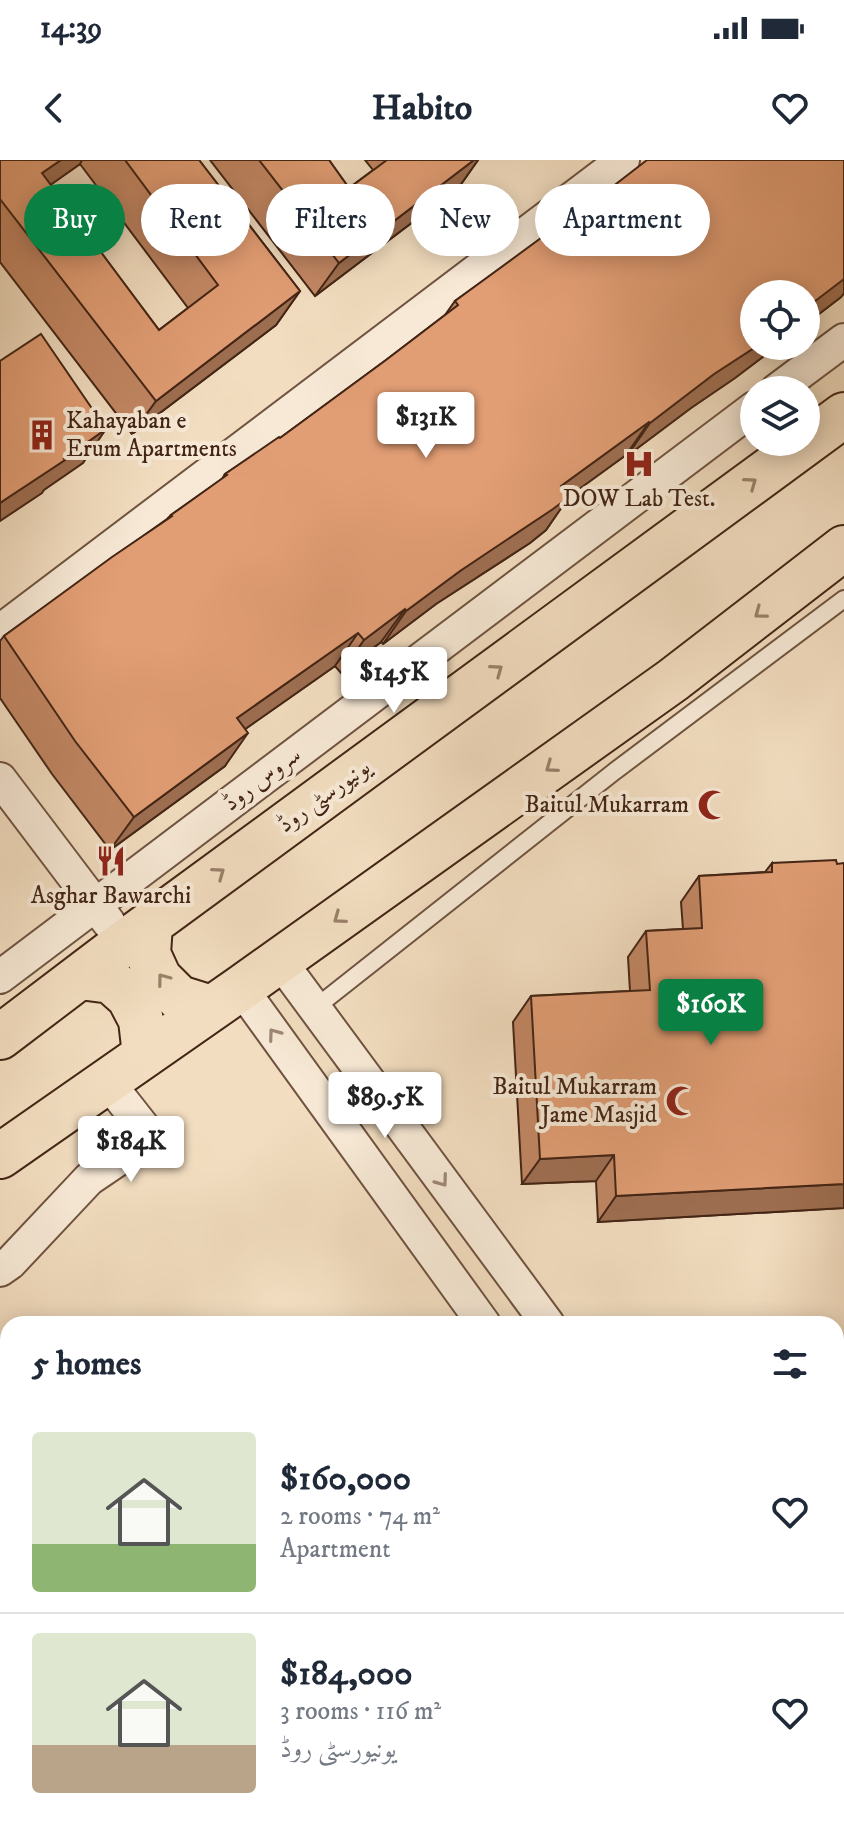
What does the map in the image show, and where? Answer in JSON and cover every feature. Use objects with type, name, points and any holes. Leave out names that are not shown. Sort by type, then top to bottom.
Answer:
[{"type":"main road","name":"یونیورسٹی روڈ","points":[[0,1037],[137,933],[844,415]]},
{"type":"main road","points":[[0,1156],[280,961],[673,680],[833,583]]},
{"type":"main road","points":[[137,933],[159,978],[179,998],[226,998]]},
{"type":"main road","points":[[80,977],[111,981],[129,997],[141,1020],[145,1055]]},
{"type":"street","points":[[0,631],[623,160]]},
{"type":"street","points":[[796,376],[844,340]]},
{"type":"street","name":"سروس روڈ","points":[[0,977],[740,419]]},
{"type":"street","points":[[0,779],[96,905],[137,933]]},
{"type":"street","points":[[280,961],[542,1316]]},
{"type":"street","points":[[226,998],[478,1316]]},
{"type":"street","points":[[0,1270],[89,1179],[151,1137],[107,1081]]},
{"type":"lane","points":[[315,1008],[615,771],[833,583]]},
{"type":"building","points":[[0,160],[61,160],[42,173],[50,184],[24,184],[24,230],[0,199]]},
{"type":"building","points":[[125,160],[199,160],[218,184],[143,184]]},
{"type":"building","points":[[259,160],[329,160],[346,184],[278,184]]},
{"type":"building","points":[[387,160],[474,160],[443,184],[411,184],[411,208],[395,220],[395,184],[354,184]]},
{"type":"building","points":[[647,160],[844,160],[844,279],[820,297],[820,280],[740,280],[740,357],[561,486],[569,497],[553,509],[364,640],[358,633],[237,718],[248,733],[134,817],[75,741],[4,636],[386,360],[458,305],[455,301],[535,242],[535,256],[710,256],[710,184],[616,184]]},
{"type":"building","points":[[250,226],[266,247],[266,256],[273,256],[300,291],[156,401],[44,256],[104,256],[159,330],[218,285],[196,256],[250,256]]},
{"type":"building","points":[[334,256],[348,256],[339,263]]},
{"type":"building","points":[[41,334],[106,429],[0,503],[0,361]]},
{"type":"building","name":"Baitul Mukarram Jame Masjid","points":[[836,860],[837,864],[844,863],[844,1184],[616,1196],[614,1155],[540,1159],[531,996],[650,990],[646,931],[702,928],[699,876],[772,872],[772,863]]},
{"type":"place","name":"Kahayaban e Erum Apartments","points":[[42,435]]},
{"type":"place","name":"DOW Lab Test.","points":[[639,464]]},
{"type":"place","name":"Baitul Mukarram","points":[[713,805]]},
{"type":"place","name":"Asghar Bawarchi","points":[[111,861]]},
{"type":"place","name":"Baitul Mukarram Jame Masjid","points":[[681,1101]]}]
